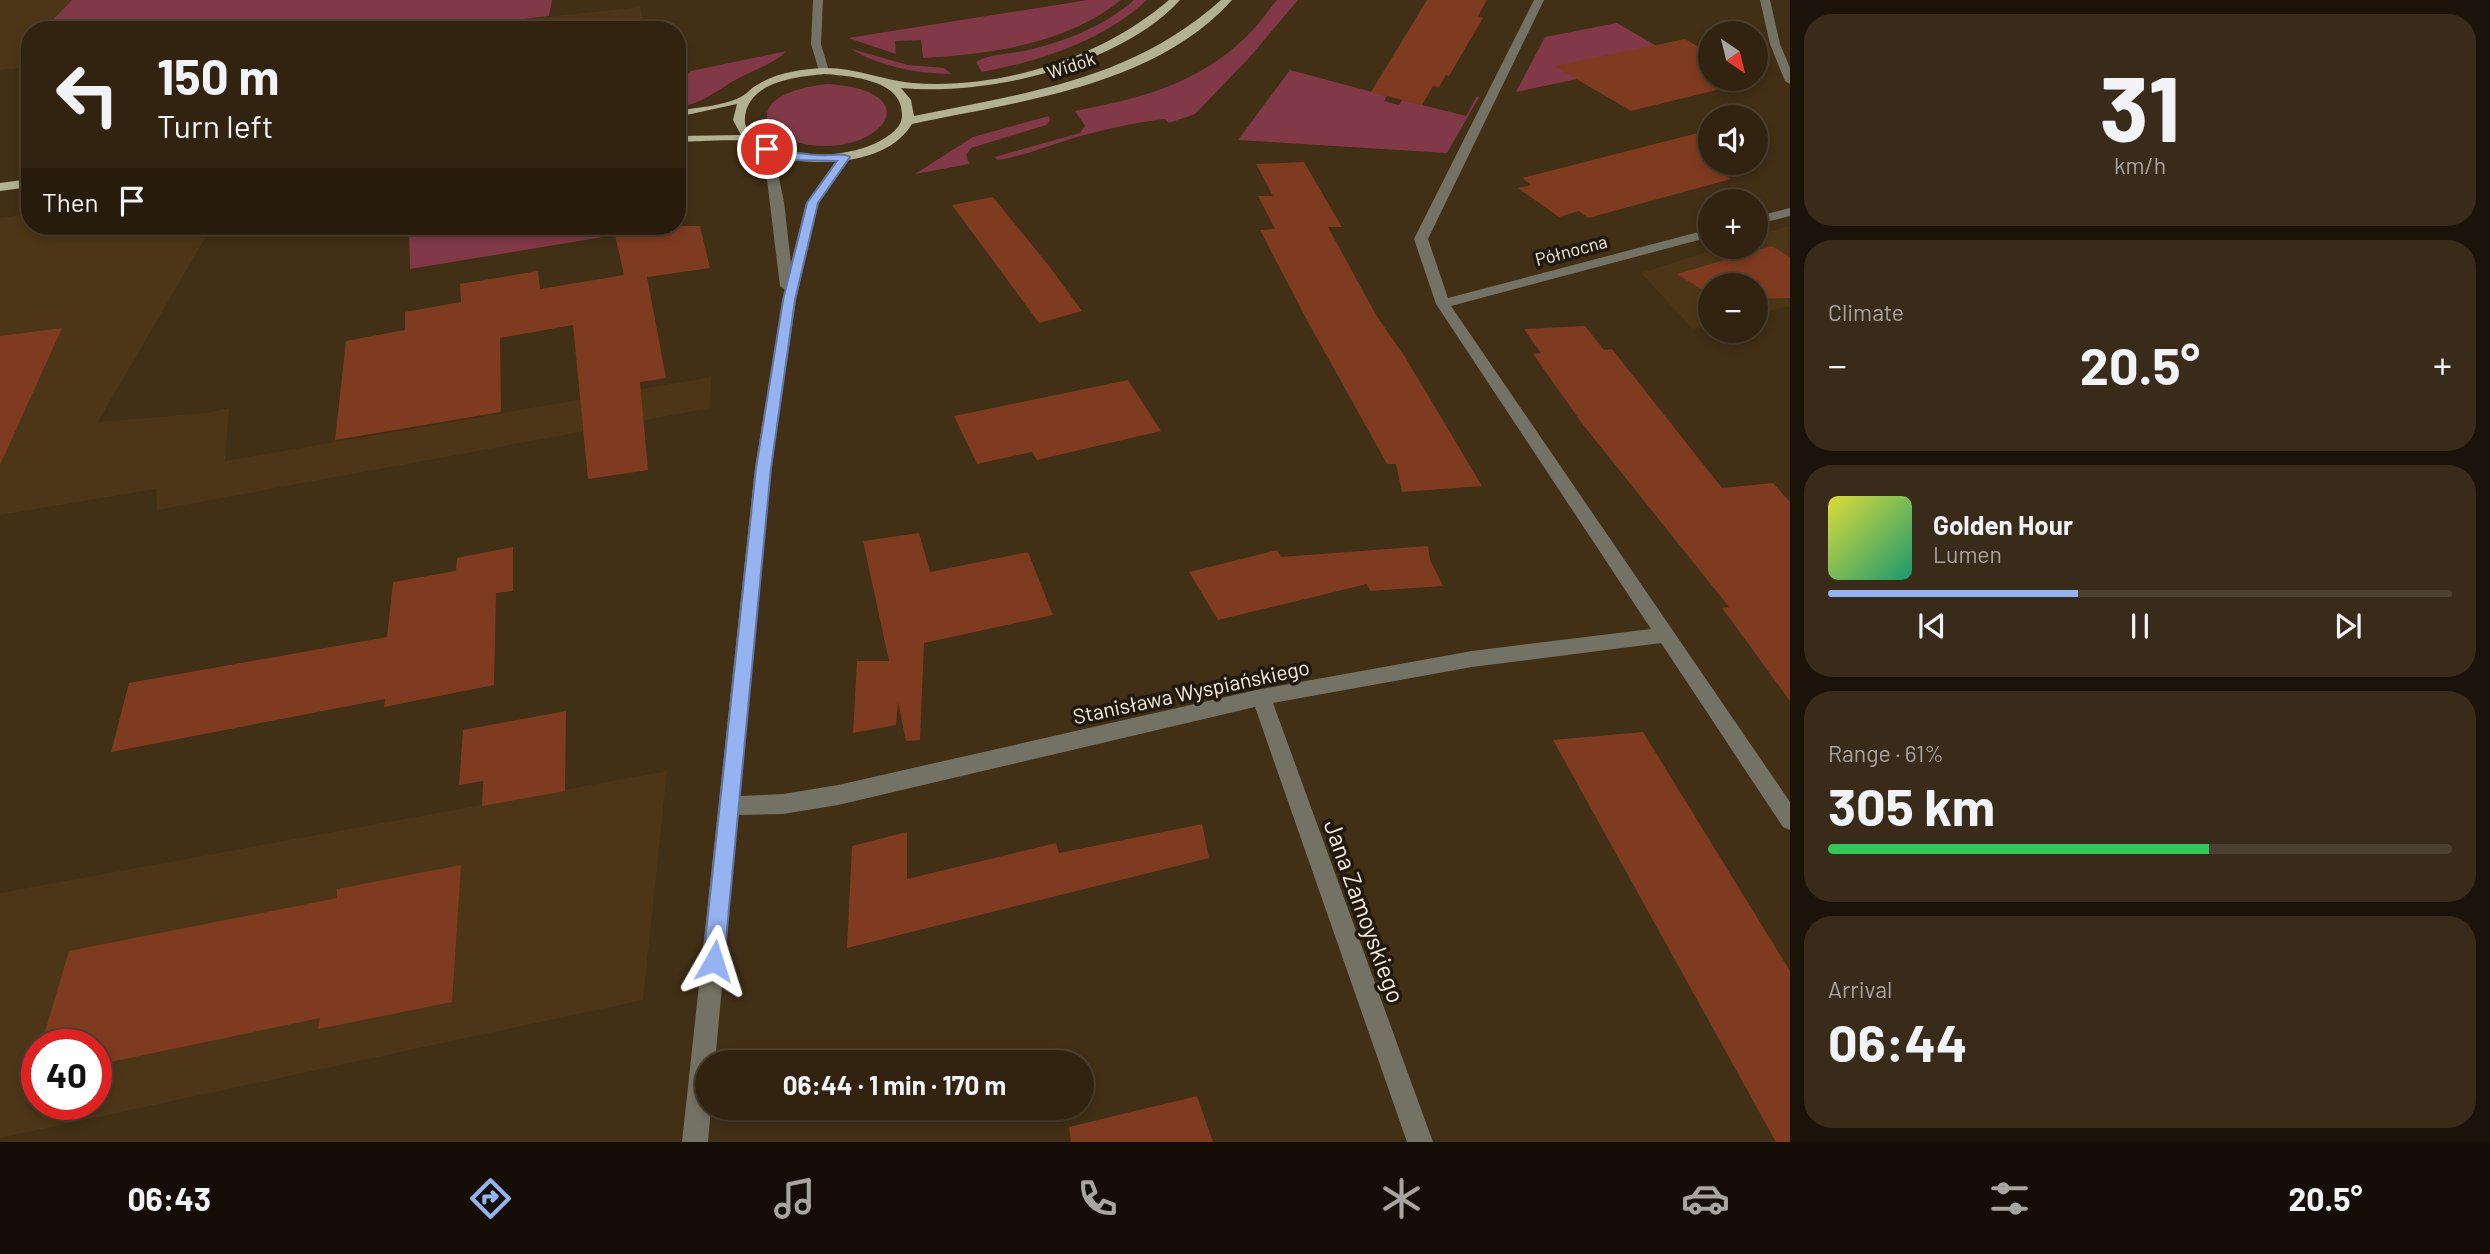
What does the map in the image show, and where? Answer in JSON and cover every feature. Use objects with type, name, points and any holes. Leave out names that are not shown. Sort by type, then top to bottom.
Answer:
[{"type":"main road","name":"Widok","points":[[686,113],[746,98],[760,87],[779,79],[824,71],[858,74],[887,84],[932,87],[974,84],[1047,67],[1084,55],[1145,26],[1175,0]]},
{"type":"main road","name":"Widok","points":[[908,121],[1042,93],[1136,61],[1185,34],[1218,10],[1227,0]]},
{"type":"main road","points":[[746,98],[739,111],[740,125],[749,138],[767,149],[790,156],[817,159],[845,157],[887,143],[901,132],[908,121],[905,101],[887,84]]},
{"type":"main road","points":[[686,139],[749,138]]},
{"type":"main road","points":[[0,187],[21,184]]},
{"type":"street","points":[[818,0],[816,44],[824,71]]},
{"type":"street","points":[[1539,0],[1421,239],[1443,304],[1790,820]]},
{"type":"street","points":[[1765,0],[1775,44],[1790,81]]},
{"type":"street","points":[[1775,44],[1790,47]]},
{"type":"street","points":[[767,149],[778,202],[789,300]]},
{"type":"street","points":[[695,1142],[763,468],[789,300],[812,203],[845,157]]},
{"type":"street","points":[[1768,218],[1790,212]]},
{"type":"street","name":"Północna","points":[[1443,304],[1698,236]]},
{"type":"street","name":"Stanisława Wyspiańskiego","points":[[730,806],[783,804],[838,795],[1261,697],[1472,659],[1665,635]]},
{"type":"street","name":"Jana Zamoyskiego","points":[[1261,697],[1420,1142]]},
{"type":"shaded area","points":[[0,0],[72,0],[52,21],[21,21],[21,52],[18,55],[21,55],[21,68],[0,70]]},
{"type":"shaded area","points":[[72,0],[552,0],[549,16],[505,21],[52,21]]},
{"type":"shaded area","points":[[1088,0],[1121,0],[1077,27],[1052,37],[1001,49],[923,58],[921,40],[895,41],[896,54],[848,38]]},
{"type":"shaded area","points":[[1134,0],[1147,0],[1111,27],[1070,47],[1026,62],[982,72],[976,62],[1068,38],[1096,26]]},
{"type":"shaded area","points":[[1277,0],[1298,0],[1248,59],[1195,114],[1169,123],[1165,119],[1101,131],[1008,158],[997,160],[995,157],[1080,133],[1085,126],[1075,111],[1145,95],[1207,67],[1246,37]]},
{"type":"shaded area","points":[[640,7],[644,21],[518,21]]},
{"type":"shaded area","points":[[1617,23],[1677,58],[1516,92],[1545,37]]},
{"type":"shaded area","points":[[851,49],[908,65],[944,68],[951,74],[899,68]]},
{"type":"shaded area","points":[[787,51],[706,98],[686,106],[687,74]]},
{"type":"shaded area","points":[[1290,70],[1387,96],[1384,101],[1399,105],[1402,100],[1466,116],[1477,96],[1479,97],[1447,153],[1238,140]]},
{"type":"shaded area","points":[[827,84],[861,90],[881,100],[887,112],[882,125],[867,136],[846,144],[820,146],[787,139],[770,126],[767,119],[768,110],[780,97],[800,89]]},
{"type":"shaded area","points":[[1049,116],[1050,121],[1046,125],[971,148],[966,155],[969,164],[915,174],[973,137]]},
{"type":"shaded area","points":[[21,215],[21,235],[207,235],[98,422],[208,413],[229,408],[225,461],[711,377],[710,408],[157,510],[156,489],[0,515],[0,218]]},
{"type":"shaded area","points":[[1788,226],[1790,306],[1768,311],[1768,273],[1698,273],[1698,328],[1693,329],[1641,273],[1698,255],[1698,259],[1768,259],[1768,232]]},
{"type":"shaded area","points":[[409,235],[609,236],[410,269]]},
{"type":"shaded area","points":[[667,771],[643,1000],[112,1114],[112,1029],[21,1029],[21,1120],[84,1120],[0,1138],[0,893]]},
{"type":"building","points":[[1427,0],[1487,0],[1478,16],[1483,18],[1449,76],[1446,75],[1439,87],[1433,86],[1422,105],[1371,92]]},
{"type":"building","points":[[1685,39],[1698,46],[1698,91],[1712,91],[1631,111],[1554,66]]},
{"type":"building","points":[[1698,133],[1698,175],[1724,175],[1731,179],[1588,218],[1579,211],[1559,217],[1518,188],[1531,185],[1522,178]]},
{"type":"building","points":[[1304,162],[1342,227],[1328,227],[1376,315],[1405,357],[1482,486],[1402,492],[1396,464],[1387,464],[1308,322],[1260,230],[1275,229],[1258,196],[1273,196],[1256,164]]},
{"type":"building","points":[[993,197],[1082,311],[1039,323],[952,205]]},
{"type":"building","points":[[686,226],[700,226],[710,268],[647,277],[666,378],[640,382],[648,470],[588,479],[573,325],[500,338],[501,412],[335,440],[346,341],[405,330],[405,312],[461,302],[460,284],[538,271],[540,289],[624,275],[615,235],[686,235]]},
{"type":"building","points":[[1772,246],[1790,257],[1790,298],[1768,299],[1768,273],[1698,273],[1698,287],[1677,274],[1728,259],[1768,259],[1768,247]]},
{"type":"building","points":[[1585,326],[1604,350],[1612,349],[1722,488],[1773,483],[1790,502],[1790,701],[1722,608],[1729,607],[1584,426],[1533,354],[1541,353],[1524,329]]},
{"type":"building","points":[[62,328],[0,465],[0,336]]},
{"type":"building","points":[[1128,380],[1161,431],[1037,460],[1032,452],[977,464],[954,416]]},
{"type":"building","points":[[919,533],[930,572],[1028,552],[1053,615],[924,643],[920,740],[906,741],[898,702],[896,725],[853,733],[857,661],[889,661],[863,541]]},
{"type":"building","points":[[1428,546],[1430,560],[1443,586],[1370,591],[1367,584],[1218,620],[1189,572],[1277,550],[1281,557]]},
{"type":"building","points":[[513,547],[513,591],[496,593],[494,685],[384,707],[385,699],[111,752],[129,683],[387,637],[393,582],[456,571],[457,558]]},
{"type":"building","points":[[566,711],[565,791],[482,806],[483,781],[459,785],[463,730]]},
{"type":"building","points":[[1643,732],[1790,971],[1790,1142],[1776,1142],[1553,740]]},
{"type":"building","points":[[1202,824],[1209,858],[847,948],[852,846],[907,832],[907,879],[1056,843],[1059,853]]},
{"type":"building","points":[[461,865],[452,1002],[318,1029],[320,1018],[112,1062],[112,1029],[46,1029],[69,951],[337,898],[337,889]]},
{"type":"building","points":[[1197,1096],[1213,1142],[1071,1142],[1069,1127]]},
{"type":"route","points":[[714,961],[763,468],[789,300],[812,203],[845,157],[817,159],[790,156],[767,149]]}]
